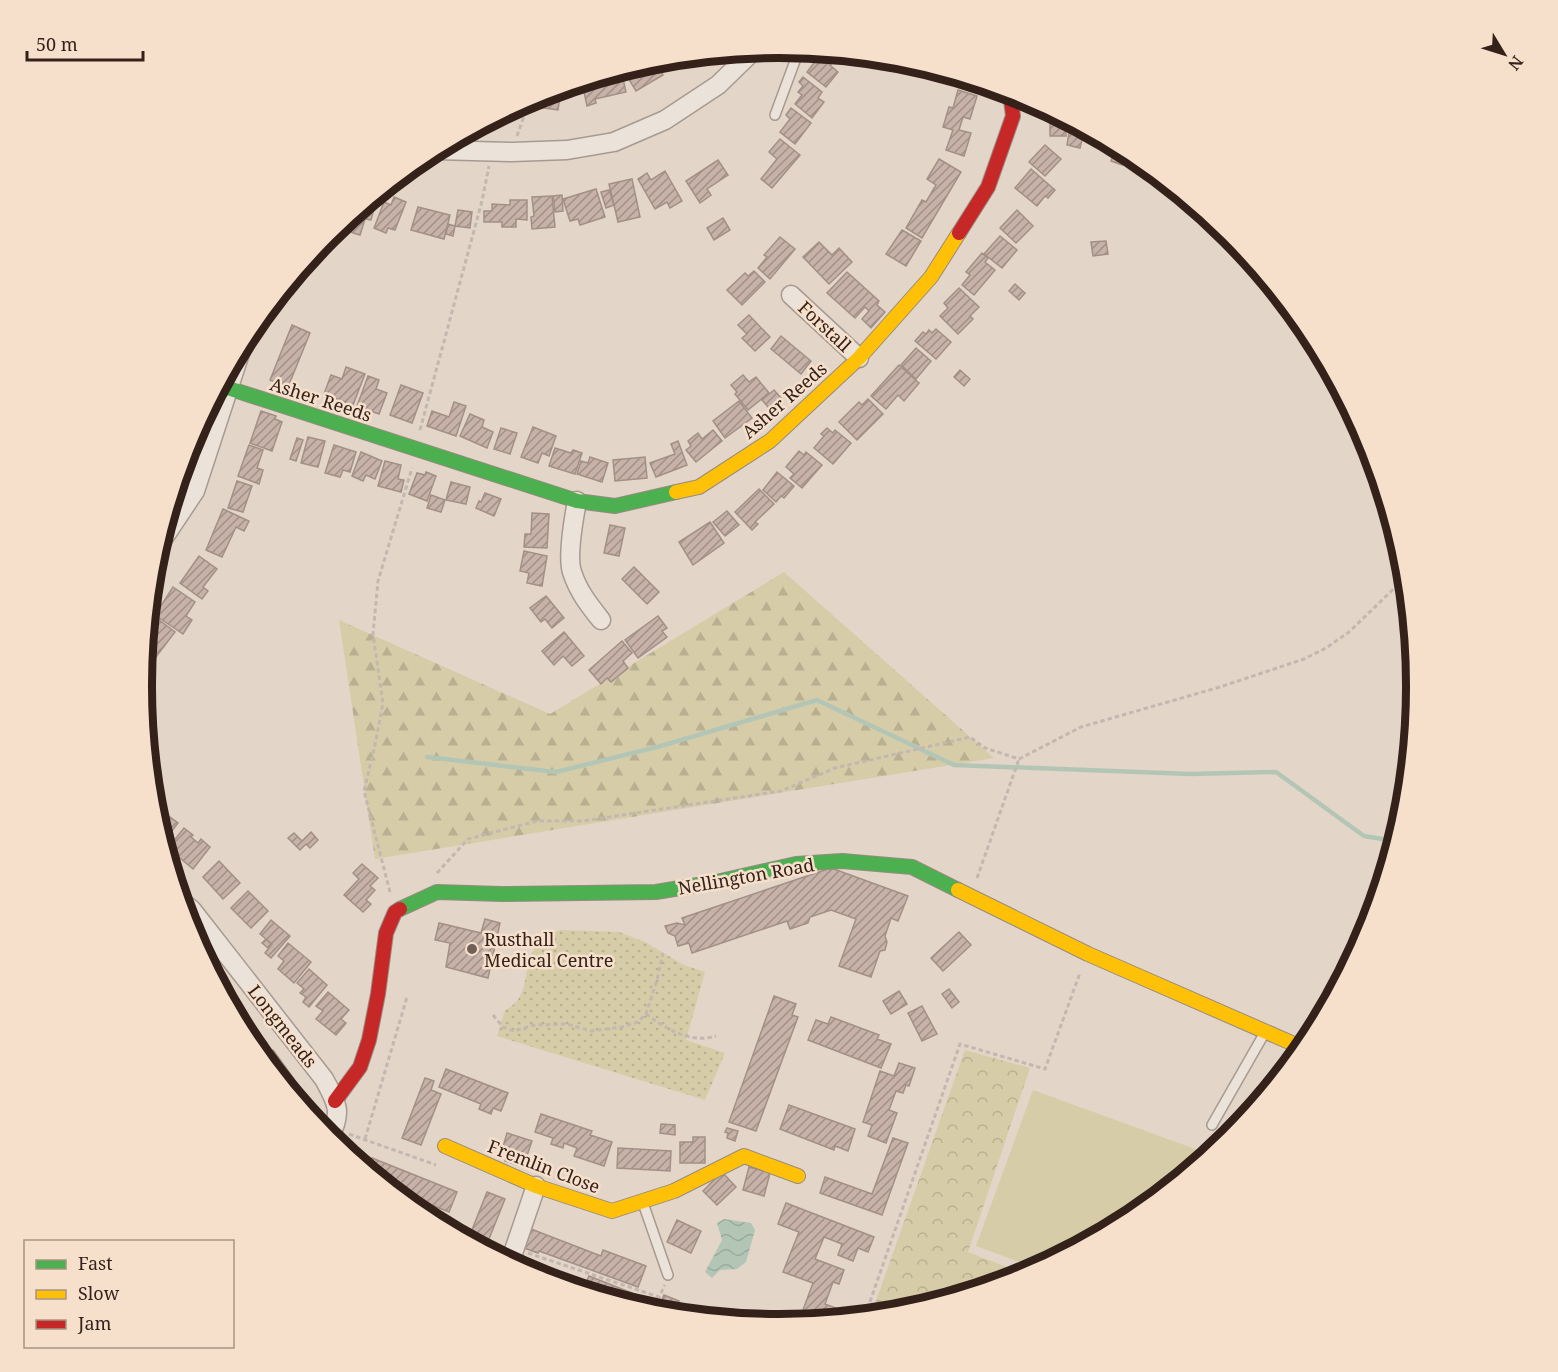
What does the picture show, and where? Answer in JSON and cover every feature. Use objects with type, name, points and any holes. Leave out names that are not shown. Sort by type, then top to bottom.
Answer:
[{"type":"street","points":[[453,150],[512,152],[567,150],[614,142],[665,120],[718,85],[744,60]]},
{"type":"street","name":"Asher Reeds","points":[[228,388],[577,501],[615,506],[699,488],[770,441],[859,358],[931,277],[988,187],[1013,116],[1011,103]]},
{"type":"street","name":"Forstall","points":[[791,295],[859,358]]},
{"type":"street","points":[[173,524],[195,491],[229,384]]},
{"type":"street","points":[[577,501],[573,523],[571,569],[582,596],[601,620]]},
{"type":"street","name":"Nellington Road","points":[[395,912],[437,892],[501,894],[656,892],[716,882],[796,864],[842,861],[912,867],[1088,954],[1294,1044]]},
{"type":"street","points":[[334,1128],[339,1113],[335,1101],[360,1067],[369,1040],[386,933],[395,912]]},
{"type":"street","name":"Longmeads","points":[[194,913],[324,1079],[335,1101]]},
{"type":"street","name":"Fremlin Close","points":[[445,1146],[536,1186],[612,1211],[674,1191],[744,1156],[798,1176]]},
{"type":"street","points":[[513,1255],[536,1186]]},
{"type":"lane","points":[[775,115],[797,59]]},
{"type":"lane","points":[[1212,1125],[1265,1032]]},
{"type":"lane","points":[[642,1201],[668,1275]]},
{"type":"path","points":[[512,152],[526,112]]},
{"type":"path","points":[[395,912],[364,791],[383,704],[373,634],[378,581],[416,449],[482,201],[492,151]]},
{"type":"path","points":[[970,897],[1019,759],[1081,727],[1192,696],[1304,659],[1326,648],[1349,632],[1398,585]]},
{"type":"path","points":[[431,878],[468,840],[537,821],[583,821],[781,790],[835,768],[970,737],[985,748],[1019,759]]},
{"type":"path","points":[[492,1015],[503,1028],[514,1031],[534,1025],[567,1023],[591,1031],[622,1028],[638,1022],[646,1014],[663,953]]},
{"type":"path","points":[[868,1307],[960,1044],[1045,1069],[1088,954]]},
{"type":"path","points":[[365,1139],[406,998]]},
{"type":"path","points":[[646,1014],[676,1032],[704,1040],[716,1036]]},
{"type":"path","points":[[340,1134],[365,1139],[441,1167]]},
{"type":"path","points":[[523,1259],[659,1297],[668,1275]]},
{"type":"green space","points":[[784,572],[994,758],[375,859],[339,620],[550,714]]},
{"type":"green space","points":[[561,930],[619,932],[645,942],[684,965],[705,972],[686,1040],[725,1053],[705,1100],[497,1036],[505,1010],[516,1002],[522,993],[535,948],[545,938]]},
{"type":"green space","points":[[965,1050],[1030,1068],[968,1252],[1011,1269],[941,1292],[874,1306]]},
{"type":"green space","points":[[1033,1090],[1201,1151],[1128,1208],[1057,1249],[1024,1264],[976,1246]]},
{"type":"water","points":[[724,1219],[751,1223],[755,1230],[746,1262],[737,1269],[720,1270],[712,1278],[705,1272],[722,1240],[717,1223]]},
{"type":"building","points":[[816,60],[834,61],[830,65],[838,72],[826,87],[807,72]]},
{"type":"building","points":[[660,70],[663,75],[636,91],[628,78]]},
{"type":"building","points":[[803,77],[822,92],[818,98],[824,102],[812,118],[795,104],[802,95],[798,92],[803,86],[799,82]]},
{"type":"building","points":[[623,79],[626,92],[595,99],[596,103],[587,106],[584,92],[569,95]]},
{"type":"building","points":[[958,90],[977,96],[970,119],[963,117],[959,130],[971,133],[964,156],[946,150],[953,130],[943,127],[949,107],[953,108]]},
{"type":"building","points":[[560,98],[558,110],[537,107],[539,106]]},
{"type":"building","points":[[791,108],[811,123],[795,144],[780,132],[790,119],[786,115]]},
{"type":"building","points":[[1050,120],[1066,128],[1066,136],[1050,136]]},
{"type":"building","points":[[1069,133],[1083,137],[1080,148],[1067,145]]},
{"type":"building","points":[[780,139],[800,155],[772,188],[761,179],[777,159],[769,152]]},
{"type":"building","points":[[1045,145],[1061,159],[1045,176],[1029,162]]},
{"type":"building","points":[[1113,156],[1116,157],[1123,161],[1122,165],[1111,161]]},
{"type":"building","points":[[939,159],[961,172],[922,238],[906,228],[922,200],[926,202],[936,185],[927,179]]},
{"type":"building","points":[[718,160],[728,175],[707,189],[711,195],[700,203],[686,181]]},
{"type":"building","points":[[1031,169],[1055,190],[1048,198],[1045,196],[1037,206],[1015,188]]},
{"type":"building","points":[[665,171],[682,201],[670,208],[667,202],[655,209],[638,179],[647,173],[651,180]]},
{"type":"building","points":[[632,179],[640,217],[618,222],[609,184]]},
{"type":"building","points":[[596,189],[605,217],[580,225],[578,219],[570,221],[563,199]]},
{"type":"building","points":[[609,190],[614,205],[606,208],[601,192]]},
{"type":"building","points":[[562,195],[563,211],[555,212],[553,196]]},
{"type":"building","points":[[552,196],[555,227],[532,229],[531,217],[534,216],[532,197]]},
{"type":"building","points":[[394,197],[406,202],[395,230],[388,228],[386,233],[374,228],[384,202],[391,205]]},
{"type":"building","points":[[510,200],[527,200],[527,220],[516,219],[516,227],[502,227],[502,222],[484,222],[484,211],[492,211],[492,204],[510,205]]},
{"type":"building","points":[[375,206],[371,220],[365,219],[360,235],[347,231]]},
{"type":"building","points":[[418,207],[450,215],[444,239],[411,230]]},
{"type":"building","points":[[458,210],[472,212],[470,228],[455,226]]},
{"type":"building","points":[[1017,210],[1033,226],[1016,243],[1000,228]]},
{"type":"building","points":[[723,218],[730,230],[714,240],[707,228]]},
{"type":"building","points":[[448,224],[455,226],[453,236],[446,234]]},
{"type":"building","points":[[902,230],[921,241],[906,266],[886,254]]},
{"type":"building","points":[[1000,236],[1017,250],[1002,268],[984,254]]},
{"type":"building","points":[[780,237],[795,249],[770,279],[758,268],[767,257],[764,255]]},
{"type":"building","points":[[1106,241],[1108,254],[1093,256],[1091,242]]},
{"type":"building","points":[[819,242],[832,255],[839,248],[852,262],[829,284],[803,257]]},
{"type":"building","points":[[982,253],[988,258],[985,262],[995,270],[974,295],[962,285],[970,275],[966,272]]},
{"type":"building","points":[[754,271],[765,282],[742,305],[727,290],[745,273],[748,276]]},
{"type":"building","points":[[847,272],[879,301],[877,305],[885,312],[871,328],[862,319],[869,311],[865,307],[855,318],[827,293]]},
{"type":"building","points":[[1015,284],[1025,293],[1019,300],[1009,291]]},
{"type":"building","points":[[959,288],[979,307],[970,316],[973,319],[958,334],[940,316],[948,308],[944,303]]},
{"type":"building","points":[[749,315],[770,337],[755,351],[742,338],[747,334],[738,325]]},
{"type":"building","points":[[292,325],[310,333],[288,387],[270,380]]},
{"type":"building","points":[[936,329],[951,342],[936,359],[915,341],[923,332],[926,334],[929,330],[932,333]]},
{"type":"building","points":[[781,336],[811,361],[801,374],[771,349]]},
{"type":"building","points":[[916,348],[931,361],[916,379],[901,365]]},
{"type":"building","points":[[899,365],[919,383],[904,401],[898,395],[886,409],[871,396]]},
{"type":"building","points":[[346,367],[365,374],[353,405],[324,394],[331,375],[342,379]]},
{"type":"building","points":[[960,370],[970,379],[964,386],[954,377]]},
{"type":"building","points":[[743,375],[749,382],[756,377],[769,393],[748,410],[731,385]]},
{"type":"building","points":[[368,376],[379,380],[376,389],[387,393],[379,414],[357,406]]},
{"type":"building","points":[[401,385],[423,393],[412,423],[390,415]]},
{"type":"building","points":[[774,390],[781,398],[769,408],[762,400]]},
{"type":"building","points":[[868,399],[883,414],[857,440],[839,422],[859,402],[862,405]]},
{"type":"building","points":[[739,401],[752,418],[725,438],[713,421]]},
{"type":"building","points":[[454,402],[466,406],[456,436],[427,426],[432,411],[449,417]]},
{"type":"building","points":[[261,411],[276,416],[275,419],[282,422],[272,451],[250,443]]},
{"type":"building","points":[[470,414],[484,420],[482,427],[493,432],[487,448],[460,436]]},
{"type":"building","points":[[533,427],[556,436],[549,456],[542,453],[538,463],[521,457]]},
{"type":"building","points":[[501,428],[517,433],[510,454],[494,449]]},
{"type":"building","points":[[827,428],[833,433],[835,430],[851,443],[833,464],[814,448],[824,436],[821,434]]},
{"type":"building","points":[[713,430],[722,441],[696,462],[686,450],[691,446],[688,441],[698,433],[702,439]]},
{"type":"building","points":[[308,437],[325,441],[318,467],[301,463]]},
{"type":"building","points":[[297,438],[303,440],[296,461],[290,459]]},
{"type":"building","points":[[678,441],[687,465],[656,477],[650,463],[675,454],[671,444]]},
{"type":"building","points":[[249,445],[263,450],[257,468],[263,470],[259,484],[238,476]]},
{"type":"building","points":[[334,445],[356,452],[350,472],[343,470],[340,477],[325,473]]},
{"type":"building","points":[[555,448],[571,453],[573,450],[582,453],[575,474],[549,466]]},
{"type":"building","points":[[799,451],[804,455],[806,452],[822,465],[802,488],[790,478],[794,474],[786,467]]},
{"type":"building","points":[[361,452],[382,461],[375,479],[366,475],[363,481],[352,476]]},
{"type":"building","points":[[590,457],[608,463],[602,482],[577,474],[581,461],[588,463]]},
{"type":"building","points":[[645,457],[647,478],[615,481],[613,460]]},
{"type":"building","points":[[385,461],[401,465],[398,479],[404,480],[401,492],[378,486]]},
{"type":"building","points":[[426,472],[436,476],[427,501],[409,494],[417,473],[425,475]]},
{"type":"building","points":[[777,472],[794,486],[784,498],[781,496],[776,502],[763,490]]},
{"type":"building","points":[[237,481],[252,486],[243,512],[228,508]]},
{"type":"building","points":[[451,482],[470,487],[466,504],[446,500]]},
{"type":"building","points":[[759,489],[774,504],[755,522],[758,524],[752,530],[735,512]]},
{"type":"building","points":[[485,493],[501,499],[494,516],[476,508]]},
{"type":"building","points":[[431,495],[445,500],[441,512],[427,508]]},
{"type":"building","points":[[223,509],[249,521],[244,531],[236,527],[222,557],[206,550]]},
{"type":"building","points":[[727,511],[739,525],[725,536],[713,522]]},
{"type":"building","points":[[532,513],[549,514],[547,548],[524,547],[525,534],[531,534]]},
{"type":"building","points":[[710,522],[724,543],[693,565],[679,542]]},
{"type":"building","points":[[610,525],[625,528],[619,556],[604,553]]},
{"type":"building","points":[[524,551],[547,556],[542,586],[527,583],[529,573],[520,571]]},
{"type":"building","points":[[199,556],[217,569],[203,587],[208,591],[202,599],[180,583]]},
{"type":"building","points":[[634,567],[659,592],[647,604],[622,579]]},
{"type":"building","points":[[173,587],[195,602],[186,616],[192,620],[183,634],[156,616]]},
{"type":"building","points":[[546,596],[564,618],[552,628],[545,619],[541,622],[530,608]]},
{"type":"building","points":[[658,616],[667,628],[662,631],[667,637],[638,658],[625,640]]},
{"type":"building","points":[[156,618],[175,632],[156,657],[153,655]]},
{"type":"building","points":[[564,632],[584,656],[572,666],[563,656],[554,665],[542,651]]},
{"type":"building","points":[[622,641],[632,653],[623,661],[628,668],[611,682],[607,678],[601,684],[589,670]]},
{"type":"building","points":[[166,814],[178,823],[170,834]]},
{"type":"building","points":[[184,828],[193,835],[191,837],[198,843],[201,839],[210,847],[193,869],[175,854],[172,843]]},
{"type":"building","points":[[311,832],[318,840],[310,848],[306,844],[300,850],[288,838],[294,833],[302,841]]},
{"type":"building","points":[[219,861],[240,883],[223,899],[203,877]]},
{"type":"building","points":[[362,864],[378,878],[370,886],[375,890],[366,900],[371,904],[363,912],[344,895],[359,879],[353,873]]},
{"type":"building","points":[[831,868],[908,896],[898,921],[891,918],[885,936],[887,942],[885,950],[880,951],[871,977],[839,966],[856,919],[831,910],[810,917],[808,923],[790,929],[787,921],[692,953],[689,943],[678,946],[675,936],[668,933],[665,926],[677,923],[685,925],[682,918]]},
{"type":"building","points":[[248,891],[268,911],[251,928],[231,908]]},
{"type":"building","name":"Rusthall Medical Centre","points":[[485,919],[500,923],[488,978],[446,967],[450,943],[435,940],[439,923],[481,933]]},
{"type":"building","points":[[271,920],[290,936],[271,958],[265,953],[272,944],[260,934]]},
{"type":"building","points":[[959,932],[971,945],[943,971],[931,958]]},
{"type":"building","points":[[266,939],[271,944],[268,948],[262,943]]},
{"type":"building","points":[[288,943],[311,962],[294,983],[278,969],[284,961],[278,956]]},
{"type":"building","points":[[309,969],[327,985],[309,1007],[303,1002],[306,997],[300,993],[304,989],[297,983]]},
{"type":"building","points":[[949,989],[959,1002],[952,1008],[942,994]]},
{"type":"building","points":[[899,991],[907,1004],[891,1014],[883,1001]]},
{"type":"building","points":[[328,992],[349,1010],[341,1019],[346,1023],[336,1035],[316,1019],[323,1011],[316,1006]]},
{"type":"building","points":[[774,996],[796,1004],[792,1015],[798,1017],[756,1131],[729,1122]]},
{"type":"building","points":[[922,1006],[937,1034],[922,1041],[908,1013]]},
{"type":"building","points":[[831,1017],[879,1035],[877,1039],[891,1044],[881,1068],[808,1040],[816,1020],[828,1024]]},
{"type":"building","points":[[249,1021],[267,1043],[264,1045],[257,1035]]},
{"type":"building","points":[[273,1050],[294,1079],[292,1081],[281,1068],[270,1053]]},
{"type":"building","points":[[899,1063],[915,1068],[909,1086],[906,1085],[903,1093],[896,1091],[889,1110],[897,1113],[886,1143],[868,1136],[872,1125],[863,1122],[880,1071],[894,1076]]},
{"type":"building","points":[[446,1069],[508,1093],[501,1111],[493,1108],[491,1114],[479,1109],[481,1104],[439,1087]]},
{"type":"building","points":[[425,1078],[434,1081],[431,1090],[441,1094],[421,1145],[402,1138]]},
{"type":"building","points":[[789,1105],[855,1129],[848,1151],[835,1146],[834,1150],[780,1129]]},
{"type":"building","points":[[541,1114],[592,1131],[590,1135],[612,1142],[604,1166],[574,1156],[577,1148],[564,1143],[563,1148],[551,1144],[553,1138],[535,1132]]},
{"type":"building","points":[[661,1124],[675,1125],[675,1135],[660,1133]]},
{"type":"building","points":[[727,1128],[738,1131],[735,1141],[727,1138],[728,1133],[725,1132]]},
{"type":"building","points":[[507,1133],[532,1141],[523,1167],[505,1161],[509,1149],[503,1147]]},
{"type":"building","points":[[693,1137],[705,1137],[705,1163],[680,1163],[680,1142],[693,1142]]},
{"type":"building","points":[[893,1138],[908,1143],[882,1215],[820,1193],[825,1177],[872,1194]]},
{"type":"building","points":[[618,1148],[671,1151],[670,1171],[617,1168]]},
{"type":"building","points":[[372,1158],[457,1192],[449,1212],[418,1200],[371,1162]]},
{"type":"building","points":[[749,1167],[770,1173],[764,1196],[743,1190]]},
{"type":"building","points":[[722,1172],[736,1187],[717,1205],[703,1191]]},
{"type":"building","points":[[487,1192],[505,1199],[488,1242],[471,1232]]},
{"type":"building","points":[[786,1203],[874,1237],[868,1252],[858,1248],[853,1261],[838,1255],[842,1244],[824,1237],[815,1259],[844,1270],[839,1284],[833,1282],[825,1304],[837,1310],[802,1313],[813,1283],[783,1272],[799,1232],[778,1224]]},
{"type":"building","points":[[677,1220],[701,1231],[691,1253],[667,1242]]},
{"type":"building","points":[[531,1229],[601,1256],[603,1250],[646,1266],[638,1287],[539,1251],[538,1253],[524,1248]]},
{"type":"building","points":[[520,1257],[583,1282],[539,1266]]},
{"type":"building","points":[[589,1276],[646,1299],[586,1283]]},
{"type":"building","points":[[664,1295],[679,1301],[678,1305],[661,1302]]},
{"type":"waterway","points":[[427,757],[556,772],[661,746],[817,700],[954,765],[1190,774],[1276,772],[1364,836],[1387,840]]},
{"type":"traffic: fast","points":[[228,388],[577,501],[615,506],[676,492]]},
{"type":"traffic: fast","points":[[400,909],[437,892],[501,894],[656,892],[716,882],[796,864],[842,861],[912,867],[958,890]]},
{"type":"traffic: slow","points":[[676,492],[699,487],[770,441],[859,358],[931,277],[959,233]]},
{"type":"traffic: slow","points":[[958,890],[1088,954],[1294,1044]]},
{"type":"traffic: slow","points":[[445,1146],[536,1186],[612,1211],[674,1191],[744,1156],[798,1176]]},
{"type":"traffic: jam","points":[[959,233],[988,187],[1013,116],[1011,103]]},
{"type":"traffic: jam","points":[[335,1101],[360,1067],[369,1040],[378,994],[386,933],[395,912],[400,909]]},
{"type":"place","name":"Rusthall Medical Centre","points":[[472,949]]}]
